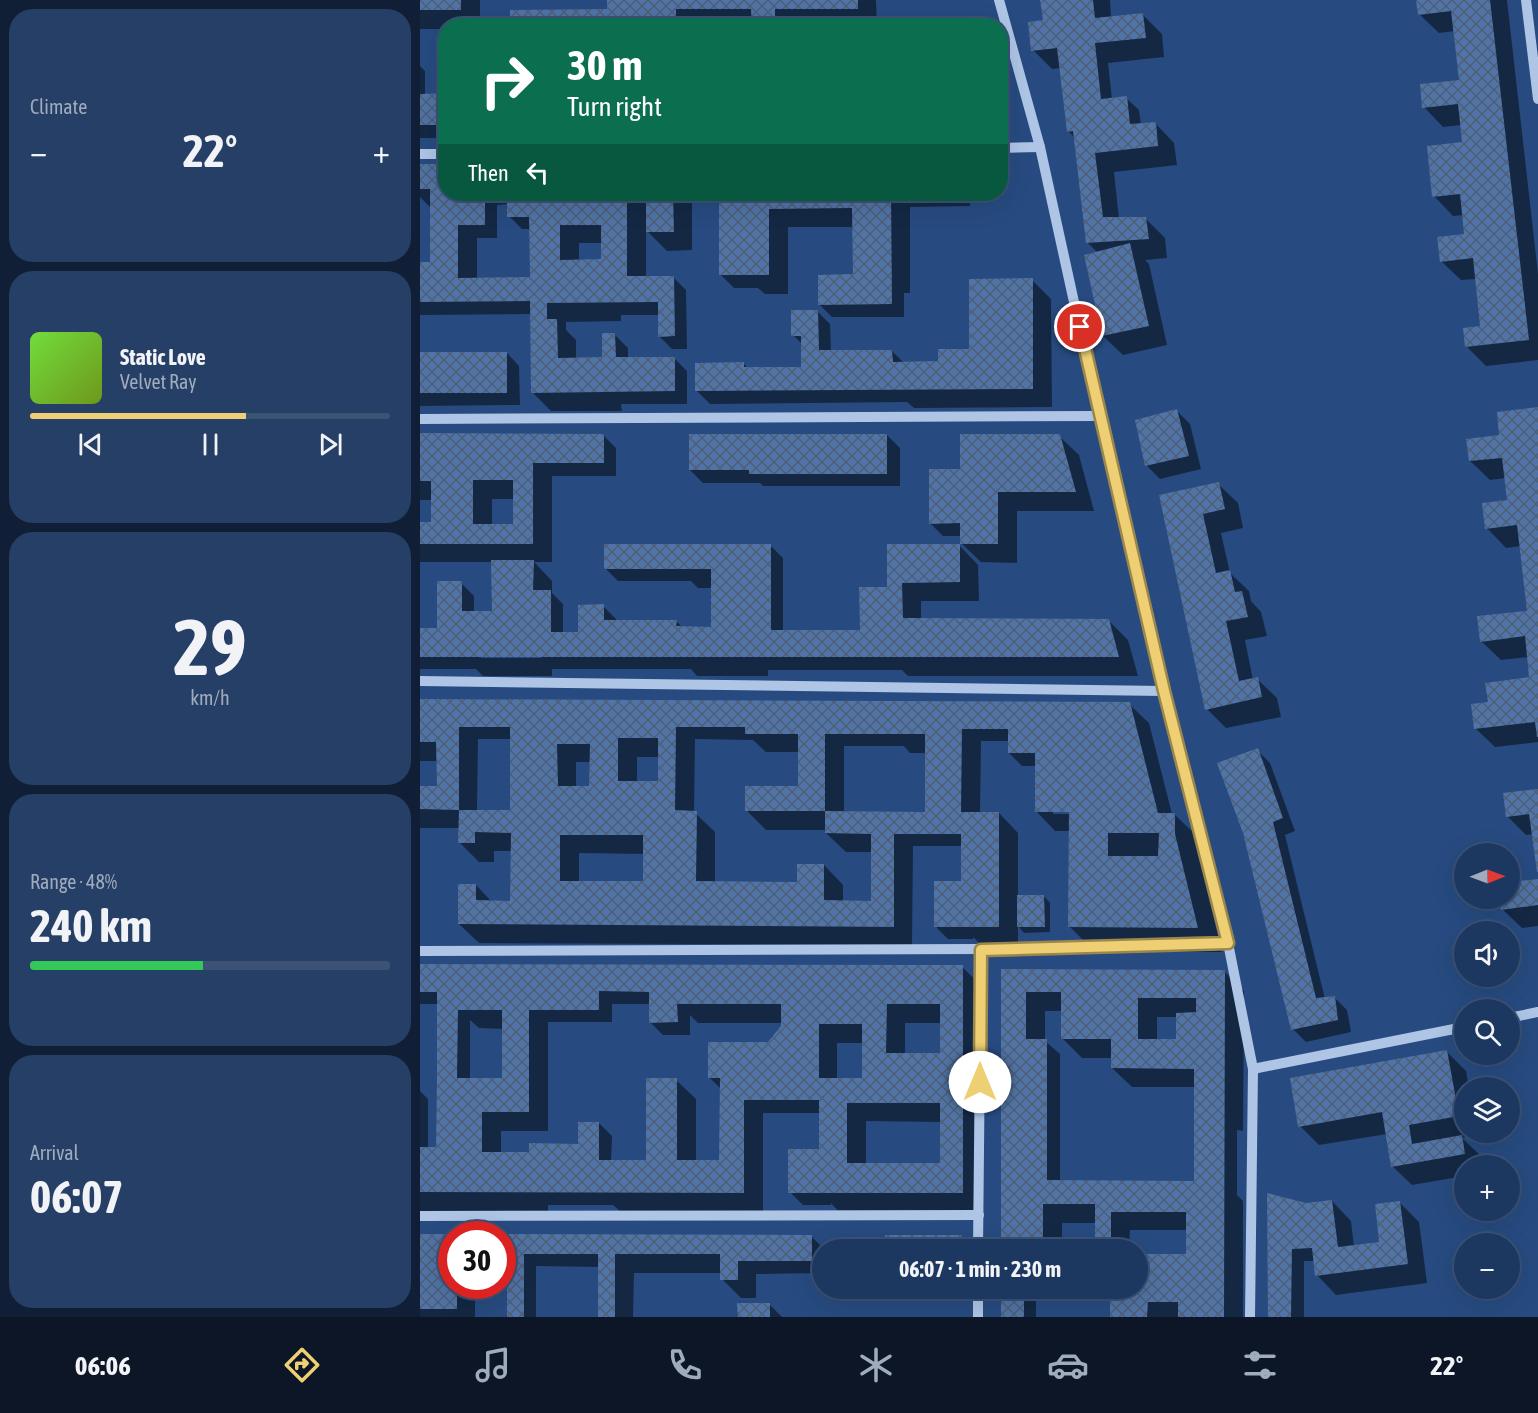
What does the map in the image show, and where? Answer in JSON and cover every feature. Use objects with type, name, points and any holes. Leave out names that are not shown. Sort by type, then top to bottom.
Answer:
[{"type":"street","points":[[999,0],[1004,18]]},
{"type":"street","points":[[1527,0],[1538,99]]},
{"type":"street","points":[[1008,32],[1040,147],[1099,416],[1164,691],[1228,943],[1253,1069],[1250,1317]]},
{"type":"street","points":[[1008,148],[1040,147]]},
{"type":"street","points":[[420,154],[438,154]]},
{"type":"street","points":[[420,419],[1099,416]]},
{"type":"street","points":[[420,681],[1164,691]]},
{"type":"street","points":[[420,951],[981,950],[1228,943]]},
{"type":"street","points":[[978,1239],[981,950]]},
{"type":"street","points":[[1520,1016],[1538,1012]]},
{"type":"street","points":[[1253,1069],[1454,1029]]},
{"type":"street","points":[[420,1216],[979,1215]]},
{"type":"street","points":[[978,1299],[978,1317]]},
{"type":"building","points":[[420,0],[461,0],[461,10],[420,10]]},
{"type":"building","points":[[607,0],[858,0],[858,9],[775,9],[775,18],[752,18],[751,9],[676,9],[676,18],[510,18],[510,10],[607,9]]},
{"type":"building","points":[[1040,0],[1093,0],[1095,18],[1143,13],[1146,38],[1095,43],[1101,99],[1127,96],[1130,124],[1156,122],[1158,146],[1095,153],[1103,217],[1146,217],[1149,239],[1086,243],[1073,131],[1067,132],[1057,48],[1031,51],[1028,22],[1043,20]]},
{"type":"building","points":[[1416,0],[1490,0],[1529,340],[1465,347],[1463,328],[1480,326],[1473,258],[1440,262],[1437,237],[1464,234],[1460,194],[1432,197],[1427,146],[1462,142],[1458,104],[1422,108],[1420,84],[1459,80],[1451,11],[1418,15]]},
{"type":"building","points":[[438,93],[438,125],[420,125],[420,94]]},
{"type":"building","points":[[420,164],[438,164],[438,201],[485,201],[485,225],[458,225],[458,278],[530,277],[529,217],[507,217],[507,201],[627,201],[627,276],[674,276],[675,336],[658,337],[658,302],[547,303],[547,319],[557,319],[558,358],[602,357],[602,333],[615,333],[616,357],[675,357],[675,391],[531,393],[530,301],[420,302],[420,262],[430,262],[430,189],[420,189]],"holes":[[[560,225],[601,225],[601,259],[560,260]]]},
{"type":"building","points":[[646,201],[673,201],[674,232],[646,232]]},
{"type":"building","points":[[719,201],[891,201],[892,304],[818,305],[818,275],[853,274],[852,208],[769,209],[769,275],[719,275]]},
{"type":"building","points":[[1130,243],[1149,326],[1102,336],[1084,255]]},
{"type":"building","points":[[1033,278],[1033,389],[695,391],[695,363],[744,362],[744,367],[801,367],[801,336],[791,336],[791,310],[818,310],[819,350],[892,350],[893,362],[938,361],[938,349],[969,349],[969,279]]},
{"type":"building","points":[[420,352],[507,352],[507,393],[420,393]]},
{"type":"building","points":[[1538,407],[1537,737],[1535,722],[1474,729],[1471,704],[1488,702],[1485,683],[1529,677],[1525,636],[1480,642],[1477,616],[1527,611],[1517,525],[1485,529],[1482,503],[1507,500],[1502,458],[1469,461],[1466,439],[1499,435],[1497,412]]},
{"type":"building","points":[[1177,409],[1189,456],[1145,466],[1135,420]]},
{"type":"building","points":[[420,433],[604,434],[604,463],[533,463],[533,544],[420,544],[420,522],[431,522],[431,481],[420,481]],"holes":[[[473,480],[513,480],[513,524],[473,524]]]},
{"type":"building","points":[[689,434],[887,434],[887,474],[749,474],[749,470],[689,470]]},
{"type":"building","points":[[960,434],[1060,434],[1076,492],[998,492],[998,544],[960,544],[960,523],[929,524],[929,469],[960,469]]},
{"type":"building","points":[[1219,482],[1225,509],[1203,514],[1216,573],[1230,570],[1235,592],[1242,591],[1248,617],[1226,621],[1239,681],[1258,677],[1262,697],[1205,710],[1159,495]]},
{"type":"building","points":[[604,544],[771,544],[771,630],[860,630],[859,587],[887,587],[887,544],[960,544],[960,582],[902,583],[903,618],[1109,619],[1119,657],[420,657],[420,628],[437,628],[437,581],[462,581],[462,611],[492,611],[491,560],[534,560],[533,590],[551,590],[551,632],[578,632],[578,605],[604,604],[604,620],[677,620],[676,626],[711,627],[711,569],[604,569]]},
{"type":"building","points":[[420,699],[1130,702],[1158,813],[1175,813],[1175,834],[1198,928],[1068,927],[1069,812],[1035,812],[1035,753],[1008,753],[1008,729],[962,729],[961,812],[999,812],[999,927],[934,927],[934,881],[961,881],[961,834],[894,834],[894,927],[458,924],[458,884],[476,884],[476,900],[510,901],[511,833],[475,832],[475,843],[458,843],[459,810],[420,809],[420,786],[437,786],[436,742],[420,742]],"holes":[[[459,727],[510,727],[510,810],[459,810]],[[676,727],[745,727],[745,734],[798,734],[798,786],[745,786],[745,811],[825,811],[825,833],[871,834],[871,901],[824,900],[824,864],[797,864],[797,882],[696,881],[697,811],[675,810]],[[825,734],[925,734],[925,812],[825,811]],[[618,738],[658,738],[658,781],[618,781]],[[557,744],[590,744],[589,786],[558,786]],[[1108,833],[1159,833],[1158,856],[1108,856]],[[560,835],[643,835],[643,881],[560,881]]]},
{"type":"building","points":[[1258,748],[1283,818],[1273,822],[1316,998],[1335,996],[1338,1020],[1291,1030],[1243,833],[1217,763]]},
{"type":"building","points":[[1538,789],[1537,872],[1529,814],[1506,817],[1503,793]]},
{"type":"building","points":[[1538,879],[1538,905],[1520,907],[1520,881]]},
{"type":"building","points":[[1017,895],[1044,895],[1045,927],[1017,927]]},
{"type":"building","points":[[420,964],[963,965],[963,1193],[788,1193],[788,1149],[819,1149],[819,1100],[744,1100],[744,1193],[420,1192],[420,1147],[436,1147],[437,992],[420,992]],"holes":[[[599,991],[649,992],[649,1023],[678,1022],[677,1004],[781,1004],[781,1026],[768,1042],[708,1042],[708,1078],[720,1078],[719,1160],[677,1160],[677,1078],[646,1078],[646,1160],[599,1160],[599,1122],[578,1122],[578,1144],[529,1143],[529,1152],[482,1152],[482,1112],[529,1112],[529,1010],[599,1010]],[[887,1004],[940,1004],[940,1053],[886,1053]],[[458,1010],[502,1010],[502,1078],[457,1078]],[[819,1024],[862,1024],[862,1078],[819,1078]],[[847,1103],[940,1103],[940,1163],[847,1163]]]},
{"type":"building","points":[[1001,969],[1225,970],[1224,1317],[1178,1317],[1178,1302],[1148,1302],[1147,1317],[1110,1317],[1110,1299],[1148,1299],[1148,1254],[1186,1254],[1186,1212],[1111,1212],[1111,1239],[1095,1239],[1095,1204],[1043,1204],[1043,1239],[1001,1239]],"holes":[[[1026,992],[1061,992],[1061,1039],[1111,1039],[1111,1068],[1194,1069],[1194,1181],[1047,1180],[1047,1039],[1026,1039]],[[1138,998],[1196,998],[1196,1012],[1176,1013],[1176,1039],[1138,1039]]]},
{"type":"building","points":[[1447,1050],[1454,1088],[1454,1117],[1409,1125],[1412,1144],[1454,1136],[1454,1143],[1463,1143],[1465,1154],[1391,1167],[1382,1112],[1298,1127],[1290,1078]]},
{"type":"building","points":[[1267,1193],[1306,1203],[1332,1200],[1338,1247],[1379,1242],[1375,1204],[1400,1201],[1408,1264],[1315,1276],[1312,1248],[1292,1249],[1291,1317],[1268,1317]]},
{"type":"building","points":[[420,1234],[438,1234],[438,1299],[457,1299],[457,1309],[420,1309]]},
{"type":"building","points":[[516,1234],[812,1235],[812,1261],[738,1261],[738,1280],[720,1280],[720,1254],[615,1254],[615,1317],[598,1317],[598,1254],[524,1254],[524,1317],[507,1317],[507,1299],[516,1299]]},
{"type":"building","points":[[885,1235],[962,1235],[962,1239],[885,1239]]},
{"type":"building","points":[[1001,1299],[1024,1299],[1024,1317],[1001,1317]]},
{"type":"building","points":[[737,1303],[770,1303],[770,1317],[738,1317]]},
{"type":"route","points":[[980,1082],[981,950],[1228,943],[1164,691],[1080,327]]}]
